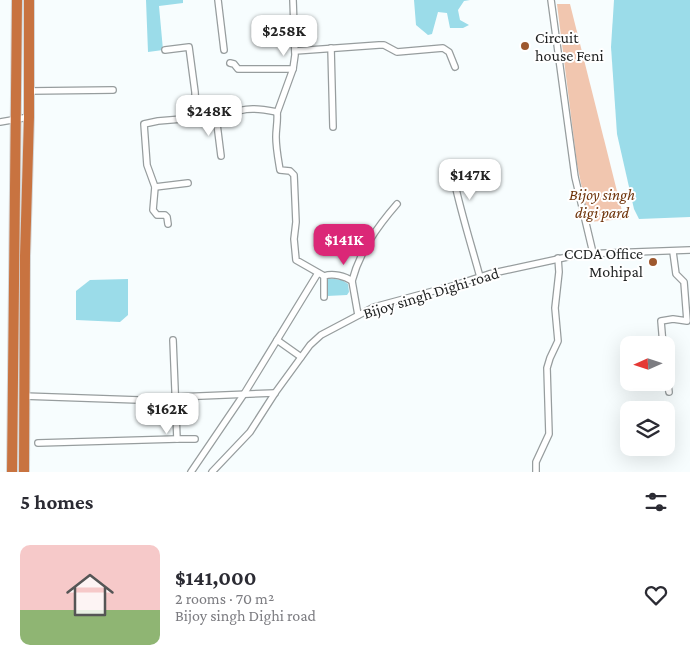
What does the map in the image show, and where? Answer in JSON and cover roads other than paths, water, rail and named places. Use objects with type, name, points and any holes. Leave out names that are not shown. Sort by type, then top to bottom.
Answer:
[{"type":"highway","points":[[12,472],[17,0]]},
{"type":"highway","points":[[24,472],[23,396],[29,117],[29,0]]},
{"type":"street","points":[[218,0],[224,50]]},
{"type":"street","points":[[293,0],[293,69],[277,113],[276,151],[280,170],[290,171],[294,176],[296,260],[321,274],[346,277],[352,281]]},
{"type":"street","points":[[551,0],[575,177],[593,253]]},
{"type":"street","points":[[294,51],[379,45],[384,45],[397,52],[443,48],[449,52],[455,67]]},
{"type":"street","points":[[165,50],[189,47],[195,92],[196,118]]},
{"type":"street","points":[[331,48],[333,127]]},
{"type":"street","points":[[230,63],[238,68],[293,69]]},
{"type":"street","points":[[29,91],[113,90]]},
{"type":"street","points":[[168,224],[168,217],[157,215],[153,210],[155,187],[147,165],[144,124],[147,122],[230,115],[239,110],[267,109],[277,113]]},
{"type":"street","points":[[216,116],[221,156]]},
{"type":"street","points":[[0,122],[29,117]]},
{"type":"street","points":[[461,176],[454,180],[462,208],[463,221],[480,277]]},
{"type":"street","points":[[155,187],[188,183]]},
{"type":"street","points":[[358,314],[352,281],[358,261],[363,250],[397,204]]},
{"type":"street","name":"Bijoy singh Dighi road","points":[[212,472],[250,432],[275,393],[310,345],[321,335],[358,314],[374,307],[480,277],[558,258],[593,253],[690,250]]},
{"type":"street","points":[[662,336],[660,321],[673,319],[689,321],[684,282],[676,274],[673,252]]},
{"type":"street","points":[[536,472],[536,462],[549,434],[547,368],[558,341],[556,308],[559,272],[558,258]]},
{"type":"street","points":[[321,274],[324,297]]},
{"type":"street","points":[[191,472],[321,274]]},
{"type":"street","points":[[173,340],[177,439]]},
{"type":"street","points":[[277,340],[301,357]]},
{"type":"street","points":[[23,396],[133,400],[275,393]]},
{"type":"street","points":[[38,443],[195,439]]},
{"type":"water","points":[[146,0],[183,0],[183,3],[159,6],[163,50],[148,52]]},
{"type":"water","points":[[414,0],[470,0],[464,1],[458,10],[460,20],[469,25],[463,28],[450,28],[447,13],[438,12],[432,34],[428,35],[416,25]]},
{"type":"water","points":[[614,0],[690,0],[690,217],[639,219],[634,209],[617,134],[611,47]]},
{"type":"water","points":[[327,278],[342,280],[348,284],[349,292],[347,295],[327,296]]},
{"type":"water","points":[[128,279],[128,315],[120,322],[76,320],[76,291],[90,280]]},
{"type":"place","name":"Circuit house Feni","points":[[525,46]]},
{"type":"place","name":"CCDA Office Mohipal","points":[[653,262]]},
{"type":"park label","name":"Bijoy singh digi pard","points":[[602,203]]}]
